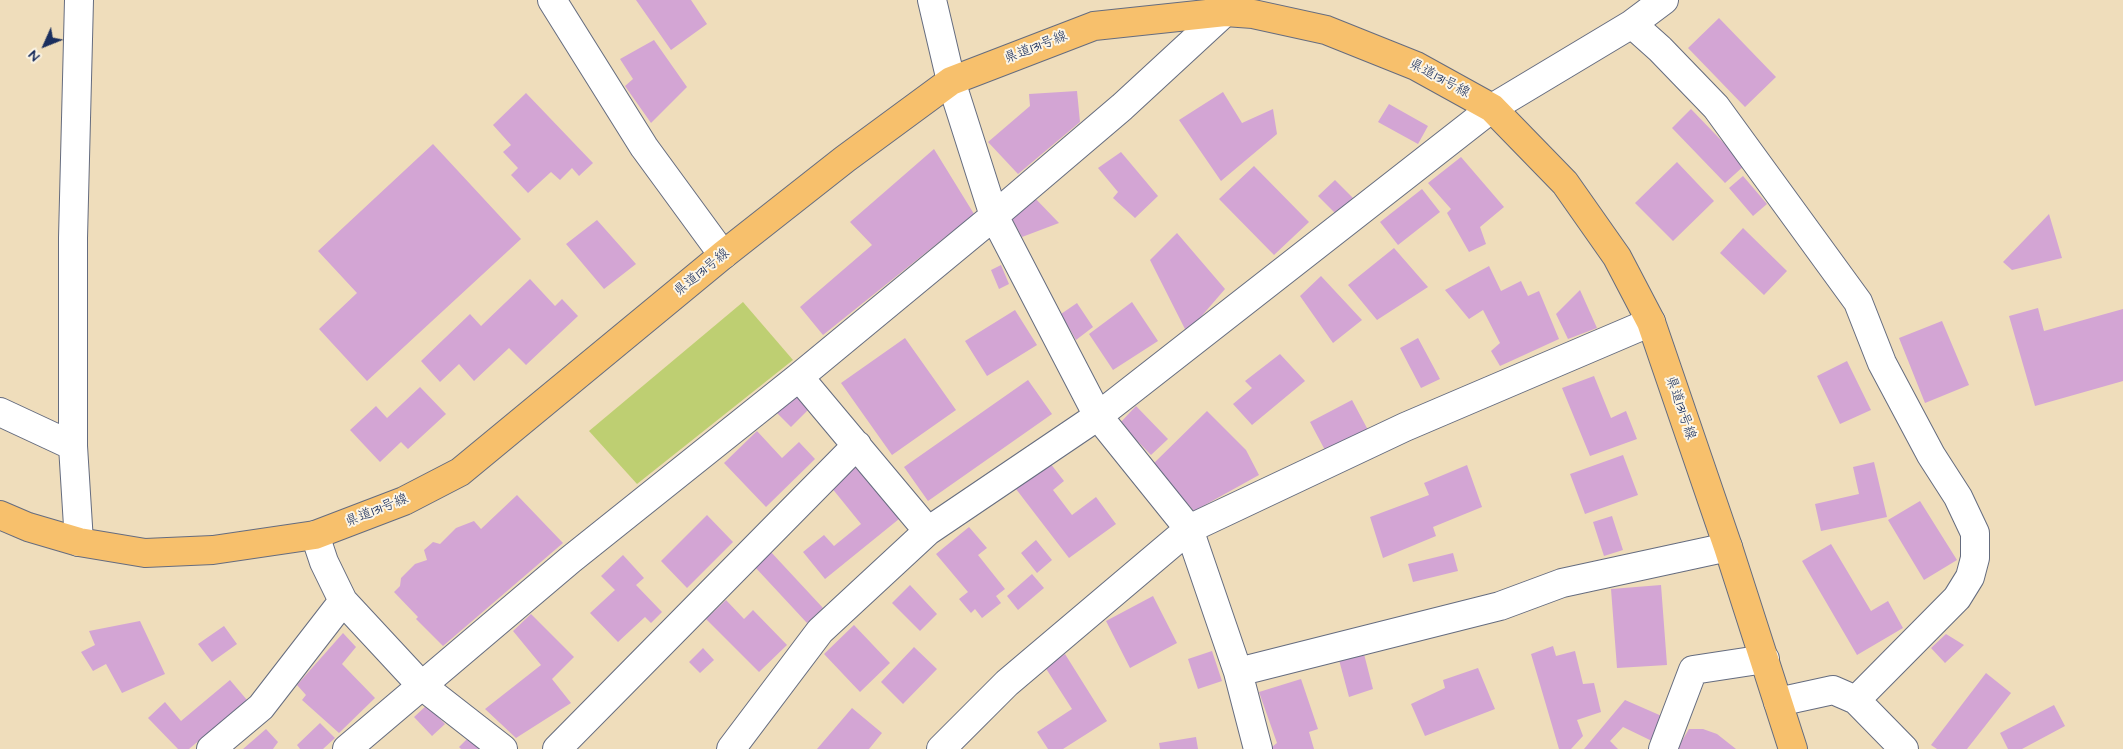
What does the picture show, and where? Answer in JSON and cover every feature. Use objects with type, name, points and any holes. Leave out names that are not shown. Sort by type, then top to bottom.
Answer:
[{"type":"main road","name":"県道131号線","points":[[0,515],[28,527],[79,542],[145,553],[212,550],[315,535],[404,501],[460,472],[723,255],[845,159],[951,81],[1094,26],[1225,12],[1253,14],[1326,30],[1416,66],[1492,108],[1565,183],[1617,258],[1650,322],[1728,547],[1792,749]]},
{"type":"street","points":[[79,0],[73,238],[73,446],[79,542]]},
{"type":"street","points":[[552,0],[644,147],[723,255]]},
{"type":"street","points":[[932,0],[951,81],[994,216],[1098,416],[1189,529],[1238,672],[1258,749]]},
{"type":"street","points":[[731,749],[820,630],[928,531],[1098,416],[1492,108],[1632,24],[1664,0]]},
{"type":"street","points":[[347,749],[570,560],[799,377],[994,216],[1122,107],[1225,12]]},
{"type":"street","points":[[1632,24],[1660,49],[1716,107],[1858,302],[1882,363],[1931,455],[1958,497],[1975,533],[1975,558],[1970,577],[1957,598],[1856,700]]},
{"type":"street","points":[[941,749],[1007,682],[1189,529],[1405,427],[1650,322]]},
{"type":"street","points":[[799,377],[928,531]]},
{"type":"street","points":[[0,412],[73,446]]},
{"type":"street","points":[[557,749],[857,446]]},
{"type":"street","points":[[315,535],[324,562],[343,601],[421,686],[502,749]]},
{"type":"street","points":[[1238,672],[1500,606],[1562,583],[1728,547]]},
{"type":"street","points":[[211,749],[261,707],[343,601]]},
{"type":"street","points":[[1663,749],[1693,670],[1764,660]]},
{"type":"street","points":[[1778,702],[1833,690],[1856,700],[1904,749]]},
{"type":"green space","points":[[743,302],[793,360],[637,484],[589,431]]},
{"type":"building","points":[[636,0],[691,0],[707,24],[671,50]]},
{"type":"building","points":[[1719,18],[1776,77],[1745,107],[1688,48]]},
{"type":"building","points":[[654,40],[687,87],[651,123],[625,86],[633,79],[620,59]]},
{"type":"building","points":[[1077,91],[1080,122],[1018,174],[988,142],[1030,106],[1029,94]]},
{"type":"building","points":[[1223,92],[1242,123],[1273,109],[1277,134],[1221,181],[1179,120]]},
{"type":"building","points":[[526,93],[593,163],[579,176],[572,168],[560,180],[551,172],[528,193],[511,175],[518,168],[503,152],[511,145],[493,125]]},
{"type":"building","points":[[1389,104],[1428,126],[1418,144],[1378,122]]},
{"type":"building","points":[[1691,109],[1745,165],[1725,183],[1672,128]]},
{"type":"building","points":[[433,144],[521,239],[367,381],[319,329],[357,293],[318,251]]},
{"type":"building","points":[[934,149],[974,214],[823,335],[800,307],[872,245],[850,222]]},
{"type":"building","points":[[1121,152],[1158,196],[1135,218],[1113,198],[1118,192],[1098,168]]},
{"type":"building","points":[[1461,157],[1504,207],[1480,227],[1486,244],[1469,252],[1447,213],[1451,209],[1428,183]]},
{"type":"building","points":[[1677,162],[1714,201],[1673,241],[1635,203]]},
{"type":"building","points":[[1254,166],[1309,222],[1274,255],[1219,199]]},
{"type":"building","points":[[1743,176],[1767,204],[1753,216],[1729,188]]},
{"type":"building","points":[[1335,180],[1353,198],[1336,214],[1318,196]]},
{"type":"building","points":[[1422,189],[1440,212],[1398,245],[1380,222]]},
{"type":"building","points":[[1032,195],[1059,223],[1022,237],[1010,215]]},
{"type":"building","points":[[2049,214],[2062,258],[2012,270],[2003,262]]},
{"type":"building","points":[[597,220],[636,264],[604,289],[566,244]]},
{"type":"building","points":[[1743,228],[1787,271],[1764,295],[1720,253]]},
{"type":"building","points":[[1177,233],[1225,289],[1187,333],[1150,260]]},
{"type":"building","points":[[1394,248],[1428,287],[1377,320],[1348,285]]},
{"type":"building","points":[[1001,265],[1009,284],[999,289],[991,270]]},
{"type":"building","points":[[1489,266],[1501,291],[1521,281],[1528,296],[1539,291],[1559,339],[1500,366],[1491,351],[1500,343],[1483,310],[1469,319],[1445,290]]},
{"type":"building","points":[[1321,276],[1362,320],[1333,343],[1300,296]]},
{"type":"building","points":[[530,279],[555,306],[562,299],[578,316],[526,365],[509,348],[474,381],[459,364],[440,382],[421,361],[470,314],[481,326]]},
{"type":"building","points":[[1580,290],[1597,328],[1568,339],[1556,314]]},
{"type":"building","points":[[1132,302],[1158,341],[1113,370],[1089,334]]},
{"type":"building","points":[[1077,303],[1093,327],[1076,340],[1061,314]]},
{"type":"building","points":[[2038,308],[2044,331],[2123,309],[2123,381],[2035,406],[2009,316]]},
{"type":"building","points":[[1015,310],[1037,345],[987,376],[965,341]]},
{"type":"building","points":[[1942,321],[1969,385],[1925,403],[1899,338]]},
{"type":"building","points":[[905,338],[956,410],[892,455],[841,383]]},
{"type":"building","points":[[1418,338],[1440,379],[1421,388],[1400,348]]},
{"type":"building","points":[[1280,354],[1305,381],[1252,425],[1233,404],[1252,388],[1245,381]]},
{"type":"building","points":[[1847,361],[1871,410],[1840,424],[1817,376]]},
{"type":"building","points":[[1594,376],[1611,418],[1626,411],[1637,439],[1590,456],[1562,388]]},
{"type":"building","points":[[1028,380],[1052,414],[928,501],[904,467]]},
{"type":"building","points":[[420,387],[446,414],[408,449],[401,442],[380,462],[350,430],[376,406],[387,418]]},
{"type":"building","points":[[794,394],[809,409],[791,427],[776,412]]},
{"type":"building","points":[[1352,400],[1368,430],[1326,452],[1310,422]]},
{"type":"building","points":[[1136,406],[1168,439],[1151,455],[1120,423]]},
{"type":"building","points":[[1207,411],[1246,450],[1259,475],[1194,511],[1153,464]]},
{"type":"building","points":[[757,431],[782,458],[799,442],[815,459],[766,507],[724,463]]},
{"type":"building","points":[[1623,455],[1638,495],[1585,514],[1570,474]]},
{"type":"building","points":[[1874,462],[1887,517],[1821,531],[1815,504],[1859,494],[1853,467]]},
{"type":"building","points":[[1050,463],[1064,481],[1053,490],[1072,515],[1096,497],[1116,524],[1069,558],[1016,489]]},
{"type":"building","points":[[1467,465],[1482,507],[1433,527],[1436,536],[1383,558],[1370,517],[1429,495],[1424,483]]},
{"type":"building","points":[[856,466],[899,519],[825,579],[803,552],[824,535],[834,546],[861,524],[831,487]]},
{"type":"building","points":[[517,495],[563,543],[443,646],[416,619],[418,617],[394,592],[400,586],[401,578],[415,564],[427,560],[424,550],[433,542],[440,544],[456,528],[474,521],[481,529]]},
{"type":"building","points":[[1920,501],[1957,560],[1924,580],[1888,520]]},
{"type":"building","points":[[707,515],[733,542],[687,588],[661,561]]},
{"type":"building","points":[[1612,516],[1623,550],[1604,556],[1593,522]]},
{"type":"building","points":[[969,527],[987,548],[978,555],[1005,589],[996,596],[1001,603],[982,618],[975,609],[971,613],[959,599],[968,592],[936,554]]},
{"type":"building","points":[[1036,540],[1052,560],[1037,573],[1021,553]]},
{"type":"building","points":[[1831,544],[1871,611],[1888,601],[1903,628],[1857,655],[1802,561]]},
{"type":"building","points":[[770,551],[823,608],[807,623],[754,566]]},
{"type":"building","points":[[1453,553],[1458,571],[1413,582],[1408,564]]},
{"type":"building","points":[[623,555],[644,578],[636,585],[662,612],[651,623],[645,617],[618,642],[590,613],[615,590],[601,576]]},
{"type":"building","points":[[1032,574],[1044,588],[1018,610],[1007,596]]},
{"type":"building","points":[[910,585],[937,614],[920,631],[892,603]]},
{"type":"building","points":[[1661,585],[1667,665],[1617,668],[1611,589]]},
{"type":"building","points":[[1153,596],[1177,643],[1130,668],[1106,621]]},
{"type":"building","points":[[726,600],[744,619],[753,610],[787,645],[759,672],[706,619]]},
{"type":"building","points":[[531,614],[574,657],[552,679],[571,703],[516,738],[485,709],[541,665],[513,631]]},
{"type":"building","points":[[140,621],[165,674],[122,693],[106,664],[93,671],[81,652],[95,645],[89,631]]},
{"type":"building","points":[[854,625],[890,663],[860,692],[824,654]]},
{"type":"building","points":[[224,626],[237,644],[212,662],[198,644]]},
{"type":"building","points":[[343,633],[356,647],[342,664],[375,698],[339,733],[302,700],[306,695],[297,685]]},
{"type":"building","points":[[1946,634],[1964,645],[1945,663],[1931,648]]},
{"type":"building","points":[[1553,646],[1556,656],[1575,651],[1583,684],[1594,683],[1601,712],[1577,720],[1583,736],[1571,749],[1559,749],[1531,654]]},
{"type":"building","points":[[914,647],[937,669],[903,704],[881,682]]},
{"type":"building","points":[[703,648],[714,660],[700,673],[689,662]]},
{"type":"building","points":[[1212,651],[1222,681],[1198,689],[1188,659]]},
{"type":"building","points":[[1065,654],[1107,721],[1063,749],[1048,749],[1037,732],[1072,709],[1045,667]]},
{"type":"building","points":[[1364,654],[1373,689],[1349,697],[1339,660]]},
{"type":"building","points":[[1478,668],[1495,709],[1425,736],[1411,704],[1445,688],[1443,680]]},
{"type":"building","points":[[1986,673],[2011,693],[1967,749],[1937,749],[1931,745]]},
{"type":"building","points":[[1301,679],[1318,729],[1309,732],[1314,749],[1273,749],[1272,747],[1277,743],[1259,692]]},
{"type":"building","points":[[230,680],[247,700],[189,749],[178,749],[148,718],[165,702],[181,721]]},
{"type":"building","points":[[1625,700],[1664,717],[1652,741],[1623,727],[1610,741],[1618,749],[1584,749]]},
{"type":"building","points":[[427,705],[445,724],[432,736],[414,717]]},
{"type":"building","points":[[2054,705],[2065,726],[2022,749],[2008,749],[2000,733]]},
{"type":"building","points":[[852,708],[882,733],[869,749],[817,749]]},
{"type":"building","points":[[320,723],[335,738],[323,749],[300,749],[297,745]]},
{"type":"building","points":[[266,729],[278,742],[273,749],[243,749]]},
{"type":"building","points":[[1689,729],[1703,729],[1717,734],[1736,749],[1677,749]]},
{"type":"building","points":[[469,737],[481,749],[461,749],[459,747]]},
{"type":"building","points":[[1196,737],[1198,749],[1160,749],[1159,743]]}]
